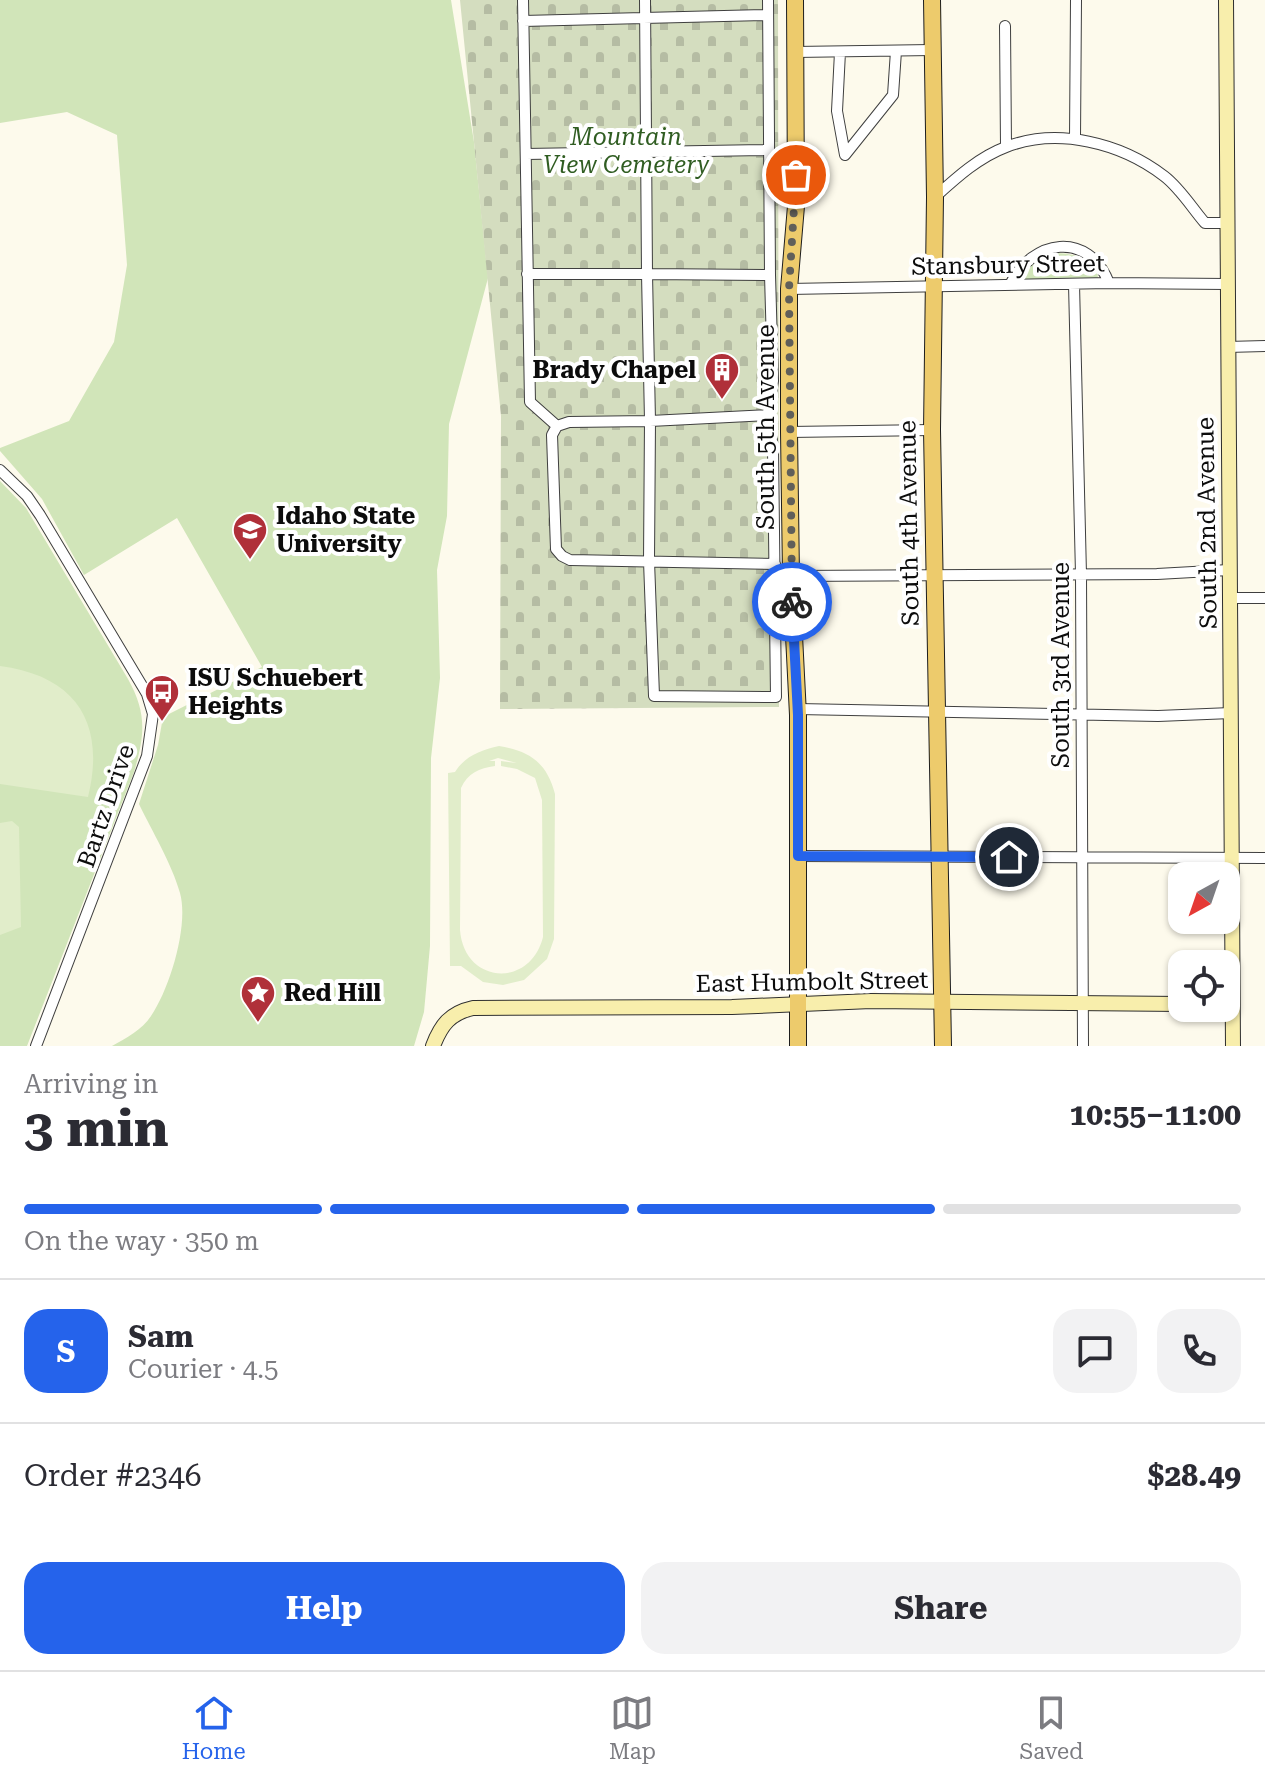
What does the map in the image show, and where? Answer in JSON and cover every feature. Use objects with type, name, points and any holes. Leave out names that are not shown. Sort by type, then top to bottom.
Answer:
[{"type":"main road","name":"South 5th Avenue","points":[[795,0],[796,206],[789,289],[789,432],[791,576],[798,709],[798,1046]]},
{"type":"main road","name":"South 4th Avenue","points":[[932,0],[935,197],[932,430],[943,1046]]},
{"type":"street","points":[[523,0],[530,402],[557,426]]},
{"type":"street","points":[[645,0],[649,561],[654,696],[776,697],[773,448],[768,415],[773,381],[768,0]]},
{"type":"street","points":[[1075,138],[1076,0]]},
{"type":"street","name":"South 2nd Avenue","points":[[1226,0],[1233,858],[1230,950]]},
{"type":"street","points":[[523,21],[768,15]]},
{"type":"street","points":[[1005,26],[1006,147]]},
{"type":"street","points":[[795,52],[932,50]]},
{"type":"street","points":[[840,52],[837,111],[845,155],[893,95],[896,51]]},
{"type":"street","points":[[935,197],[976,163],[1006,147],[1038,139],[1075,138],[1125,152],[1166,177],[1205,223],[1227,223]]},
{"type":"street","points":[[526,154],[769,150]]},
{"type":"street","points":[[1010,285],[1024,261],[1049,248],[1065,246],[1094,258],[1103,267],[1109,283]]},
{"type":"street","points":[[527,274],[770,275]]},
{"type":"street","name":"South 3rd Avenue","points":[[1074,284],[1081,574],[1083,1046]]},
{"type":"street","name":"Stansbury Street","points":[[789,289],[1227,284]]},
{"type":"street","points":[[1227,347],[1265,346]]},
{"type":"street","points":[[768,415],[569,422],[557,426],[552,435],[556,549],[570,560],[775,564]]},
{"type":"street","points":[[789,432],[932,430]]},
{"type":"street","name":"Bartz Drive","points":[[0,470],[27,496],[40,515],[147,694],[153,714],[147,756],[131,804],[36,1046]]},
{"type":"street","points":[[791,576],[1157,574],[1229,570]]},
{"type":"street","points":[[1231,598],[1265,598]]},
{"type":"street","points":[[798,709],[1158,716],[1231,713]]},
{"type":"street","points":[[798,856],[1265,858]]},
{"type":"street","name":"East Humbolt Street","points":[[433,1046],[446,1021],[459,1012],[473,1008],[798,1006],[871,1001],[1168,1004]]},
{"type":"street","name":"South 2nd Avenue","points":[[1231,1022],[1233,1046]]},
{"type":"green space","points":[[0,0],[451,0],[474,142],[488,278],[449,424],[447,516],[437,570],[440,678],[431,758],[430,946],[424,1012],[414,1046],[112,1046],[138,1030],[151,1016],[165,989],[180,939],[180,893],[167,859],[139,804],[158,745],[163,717],[262,667],[177,518],[84,575],[42,499],[0,451],[0,448],[69,421],[114,342],[127,265],[117,135],[67,112],[0,123]]},
{"type":"green space","name":"Mountain View Cemetery","points":[[460,0],[778,0],[779,707],[500,709],[501,416]]},
{"type":"green space","points":[[1055,253],[1087,261],[1097,268],[1098,279],[1024,279],[1022,276],[1035,262]]},
{"type":"green space","points":[[0,481],[26,508],[128,679],[138,703],[142,724],[134,772],[27,1046],[0,1046]]},
{"type":"green space","points":[[0,666],[49,680],[80,708],[93,747],[88,797],[0,784]]},
{"type":"green space","points":[[492,748],[510,748],[536,760],[547,774],[555,794],[554,939],[547,959],[524,980],[503,985],[483,982],[461,966],[450,966],[448,773],[455,772],[474,754]],"holes":[[[498,758],[517,763],[501,761],[501,766],[517,769],[535,778],[542,800],[543,937],[536,954],[525,965],[512,972],[498,973],[485,970],[473,961],[464,948],[460,930],[461,788],[475,772],[495,766],[495,761],[489,761]]]},
{"type":"green space","points":[[12,821],[19,827],[21,927],[0,935],[0,823]]},
{"type":"way so far","points":[[792,602],[789,289],[796,175]]},
{"type":"place","name":"Brady Chapel","points":[[722,401]]},
{"type":"place","name":"Idaho State University","points":[[250,561]]},
{"type":"place","name":"ISU Schuebert Heights","points":[[162,723]]},
{"type":"place","name":"Red Hill","points":[[258,1024]]},
{"type":"route","points":[[792,602],[798,715],[798,856],[1009,857]]}]
